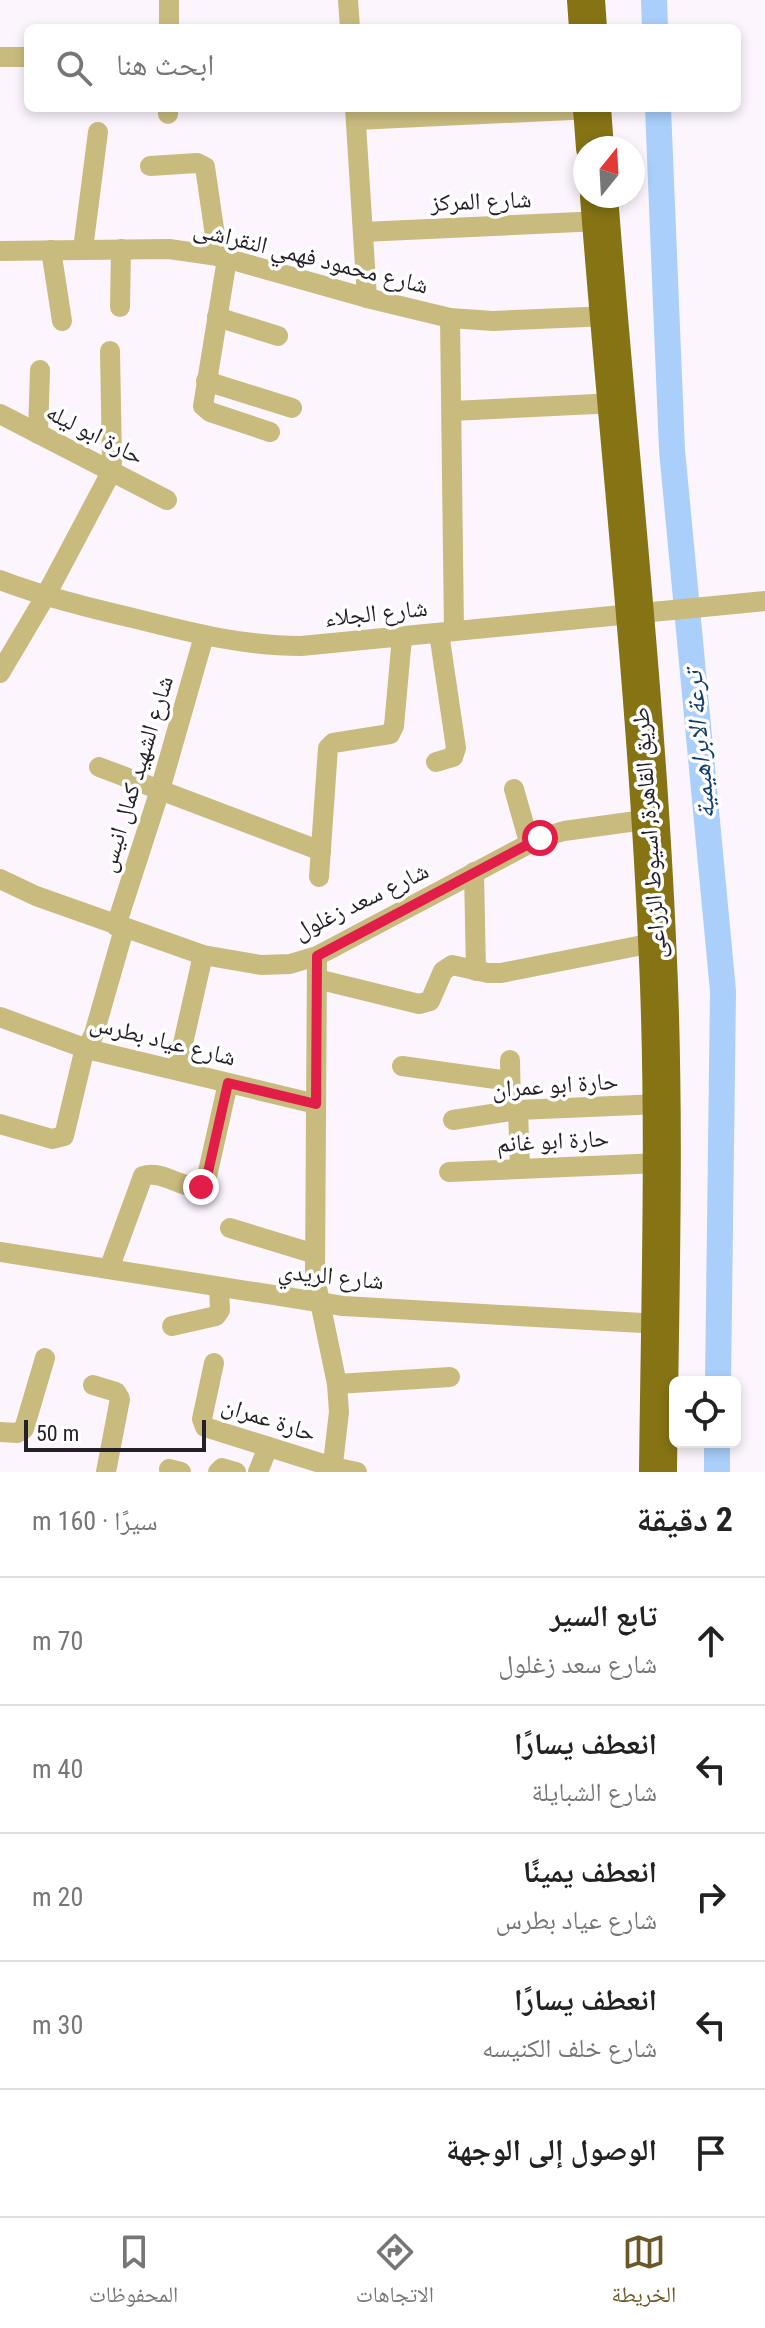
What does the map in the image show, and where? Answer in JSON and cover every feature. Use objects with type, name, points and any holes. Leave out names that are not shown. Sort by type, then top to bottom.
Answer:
[{"type":"highway","points":[[586,0],[588,24]]},
{"type":"highway","points":[[592,112],[594,136]]},
{"type":"highway","name":"طريق القاهرة, اسيوط الزراعى","points":[[600,209],[651,819],[658,942],[658,1472]]},
{"type":"street","points":[[169,0],[169,24]]},
{"type":"street","points":[[348,0],[350,24]]},
{"type":"street","points":[[0,57],[24,57]]},
{"type":"street","points":[[367,298],[355,114],[434,112]]},
{"type":"street","points":[[83,249],[98,132]]},
{"type":"street","points":[[150,166],[197,163],[205,167],[223,257],[203,401],[206,410],[270,432]]},
{"type":"street","name":"شارع المركز","points":[[363,232],[600,209]]},
{"type":"street","points":[[120,307],[121,249]]},
{"type":"street","name":"شارع محمود فهمي النقراشى","points":[[0,251],[169,249],[223,257],[450,318],[493,321],[609,316]]},
{"type":"street","points":[[51,250],[62,321]]},
{"type":"street","points":[[217,317],[278,336]]},
{"type":"street","points":[[436,762],[453,757],[456,748],[447,632],[452,411],[450,318]]},
{"type":"street","points":[[0,673],[45,597],[110,472],[110,351]]},
{"type":"street","points":[[38,434],[40,370]]},
{"type":"street","points":[[206,381],[292,408]]},
{"type":"street","points":[[452,411],[616,403]]},
{"type":"street","name":"حارة ابو ليله","points":[[0,414],[167,500]]},
{"type":"street","name":"شارع الجلاء","points":[[0,580],[45,597],[204,636],[290,646],[765,601]]},
{"type":"street","name":"شارع الشهيد كمال انيس","points":[[1,1127],[52,1139],[59,1139],[67,1131],[81,1064],[94,1034],[120,927],[204,636]]},
{"type":"street","points":[[319,877],[328,748],[333,743],[387,736],[393,730],[402,637]]},
{"type":"street","points":[[99,767],[321,851]]},
{"type":"street","points":[[514,789],[529,842]]},
{"type":"street","name":"شارع سعد زغلول","points":[[0,879],[36,896],[203,955],[261,965],[290,964],[317,956],[529,842],[564,831],[651,819]]},
{"type":"street","points":[[474,872],[476,971]]},
{"type":"street","points":[[317,979],[419,1004],[430,1001],[446,967],[458,965],[476,971],[501,973],[658,942]]},
{"type":"street","points":[[177,1070],[203,955]]},
{"type":"street","points":[[317,956],[315,1278],[337,1384],[339,1412],[333,1470]]},
{"type":"street","name":"شارع عياد بطرس","points":[[0,1017],[87,1049],[316,1104]]},
{"type":"street","points":[[402,1066],[510,1071],[520,1168]]},
{"type":"street","points":[[109,1269],[143,1176],[153,1174],[197,1188],[205,1185],[228,1083]]},
{"type":"street","name":"حارة ابو عمران","points":[[453,1120],[515,1111],[660,1104]]},
{"type":"street","name":"حارة ابو غانم","points":[[449,1172],[660,1163]]},
{"type":"street","points":[[230,1228],[315,1254]]},
{"type":"street","name":"شارع الريدي","points":[[0,1252],[319,1304],[660,1324]]},
{"type":"street","points":[[172,1326],[216,1316],[220,1310],[219,1287]]},
{"type":"street","points":[[0,1432],[17,1433],[24,1429],[45,1358]]},
{"type":"street","name":"حارة عمران","points":[[214,1363],[202,1419],[205,1427],[333,1470],[357,1472]]},
{"type":"street","points":[[337,1384],[450,1377]]},
{"type":"street","points":[[93,1385],[116,1392],[120,1399],[106,1472]]},
{"type":"street","points":[[258,1472],[268,1447]]},
{"type":"street","points":[[218,1472],[225,1468],[236,1472]]},
{"type":"waterway","name":"ترعة الابراهيمية","points":[[654,0],[655,24]]},
{"type":"waterway","name":"ترعة الابراهيمية","points":[[658,112],[672,450],[723,991],[718,1376]]},
{"type":"waterway","name":"ترعة الابراهيمية","points":[[717,1448],[717,1472]]},
{"type":"route","points":[[201,1187],[205,1185],[228,1083],[316,1104],[317,956],[540,838]]}]
